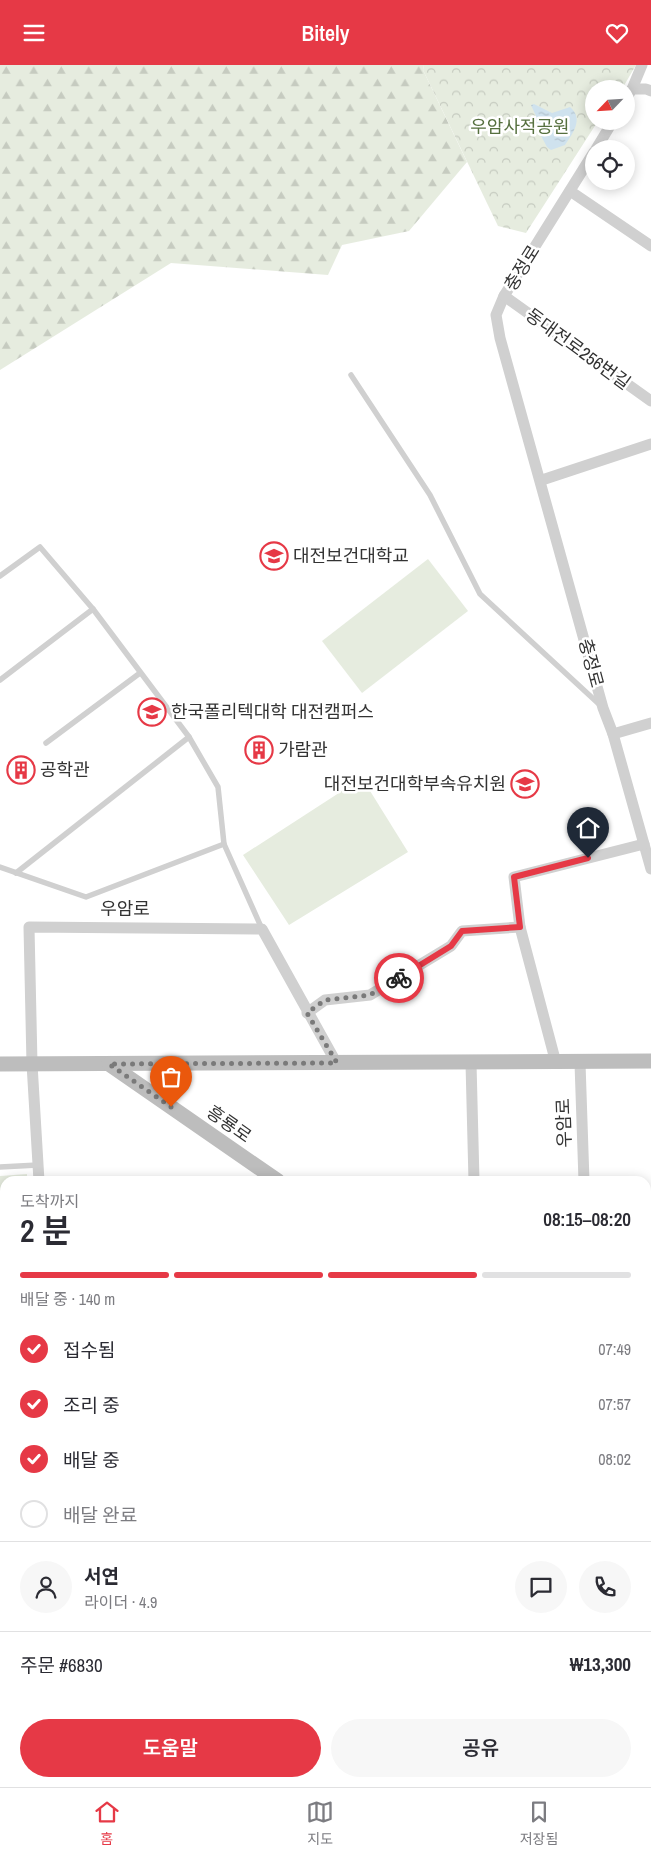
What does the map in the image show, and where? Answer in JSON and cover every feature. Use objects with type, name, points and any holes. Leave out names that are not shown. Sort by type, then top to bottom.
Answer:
[{"type":"main road","points":[[0,1064],[580,1063],[651,1061]]},
{"type":"main road","name":"흥룡로","points":[[109,1064],[271,1176]]},
{"type":"street","points":[[635,81],[642,65]]},
{"type":"street","points":[[635,93],[649,91]]},
{"type":"street","name":"충정로","points":[[585,167],[504,296],[496,315],[500,338],[542,480],[603,708],[613,733],[651,869]]},
{"type":"street","points":[[570,191],[651,246]]},
{"type":"street","name":"동대전로256번길","points":[[504,296],[651,401]]},
{"type":"street","points":[[542,480],[651,443]]},
{"type":"street","points":[[613,733],[651,723]]},
{"type":"street","points":[[556,1063],[520,927],[514,877],[644,844]]},
{"type":"street","name":"우암로","points":[[39,1176],[32,1064],[29,927],[262,929]]},
{"type":"street","points":[[307,1013],[325,1000],[370,995],[451,946],[462,931],[520,927]]},
{"type":"street","points":[[262,929],[307,1013],[337,1063]]},
{"type":"street","points":[[471,1063],[474,1176]]},
{"type":"street","name":"우암로","points":[[580,1063],[584,1176]]},
{"type":"lane","points":[[351,375],[430,495],[480,594],[603,708]]},
{"type":"lane","points":[[0,576],[40,547],[93,609],[189,737],[218,787],[224,844],[262,929]]},
{"type":"lane","points":[[0,680],[93,609]]},
{"type":"lane","points":[[46,743],[140,673]]},
{"type":"lane","points":[[16,873],[189,737]]},
{"type":"lane","points":[[0,867],[86,897],[224,844]]},
{"type":"lane","points":[[0,1167],[38,1165]]},
{"type":"green space","points":[[0,65],[424,65],[423,70],[467,162],[409,231],[342,245],[328,275],[171,263],[0,370]]},
{"type":"green space","name":"우암사적공원","points":[[424,65],[636,65],[627,80],[585,80],[585,130],[592,130],[526,233],[498,226],[423,70]]},
{"type":"green space","points":[[428,559],[468,611],[362,693],[322,641]]},
{"type":"green space","points":[[362,778],[408,852],[289,925],[243,855]]},
{"type":"green space","points":[[27,1174],[27,1176],[0,1176]]},
{"type":"water","points":[[534,104],[552,113],[570,107],[574,112],[577,121],[576,126],[565,145],[551,150],[547,147],[532,119],[536,116],[531,105]]},
{"type":"way so far","points":[[171,1107],[109,1064],[337,1063],[307,1013],[325,1000],[370,995],[399,978]]},
{"type":"place","name":"대전보건대학교","points":[[274,556]]},
{"type":"place","name":"한국폴리텍대학 대전캠퍼스","points":[[152,712]]},
{"type":"place","name":"가람관","points":[[259,750]]},
{"type":"place","name":"공학관","points":[[21,770]]},
{"type":"place","name":"대전보건대학부속유치원","points":[[525,784]]},
{"type":"route","points":[[399,978],[451,946],[462,931],[520,927],[514,877],[588,858]]}]
